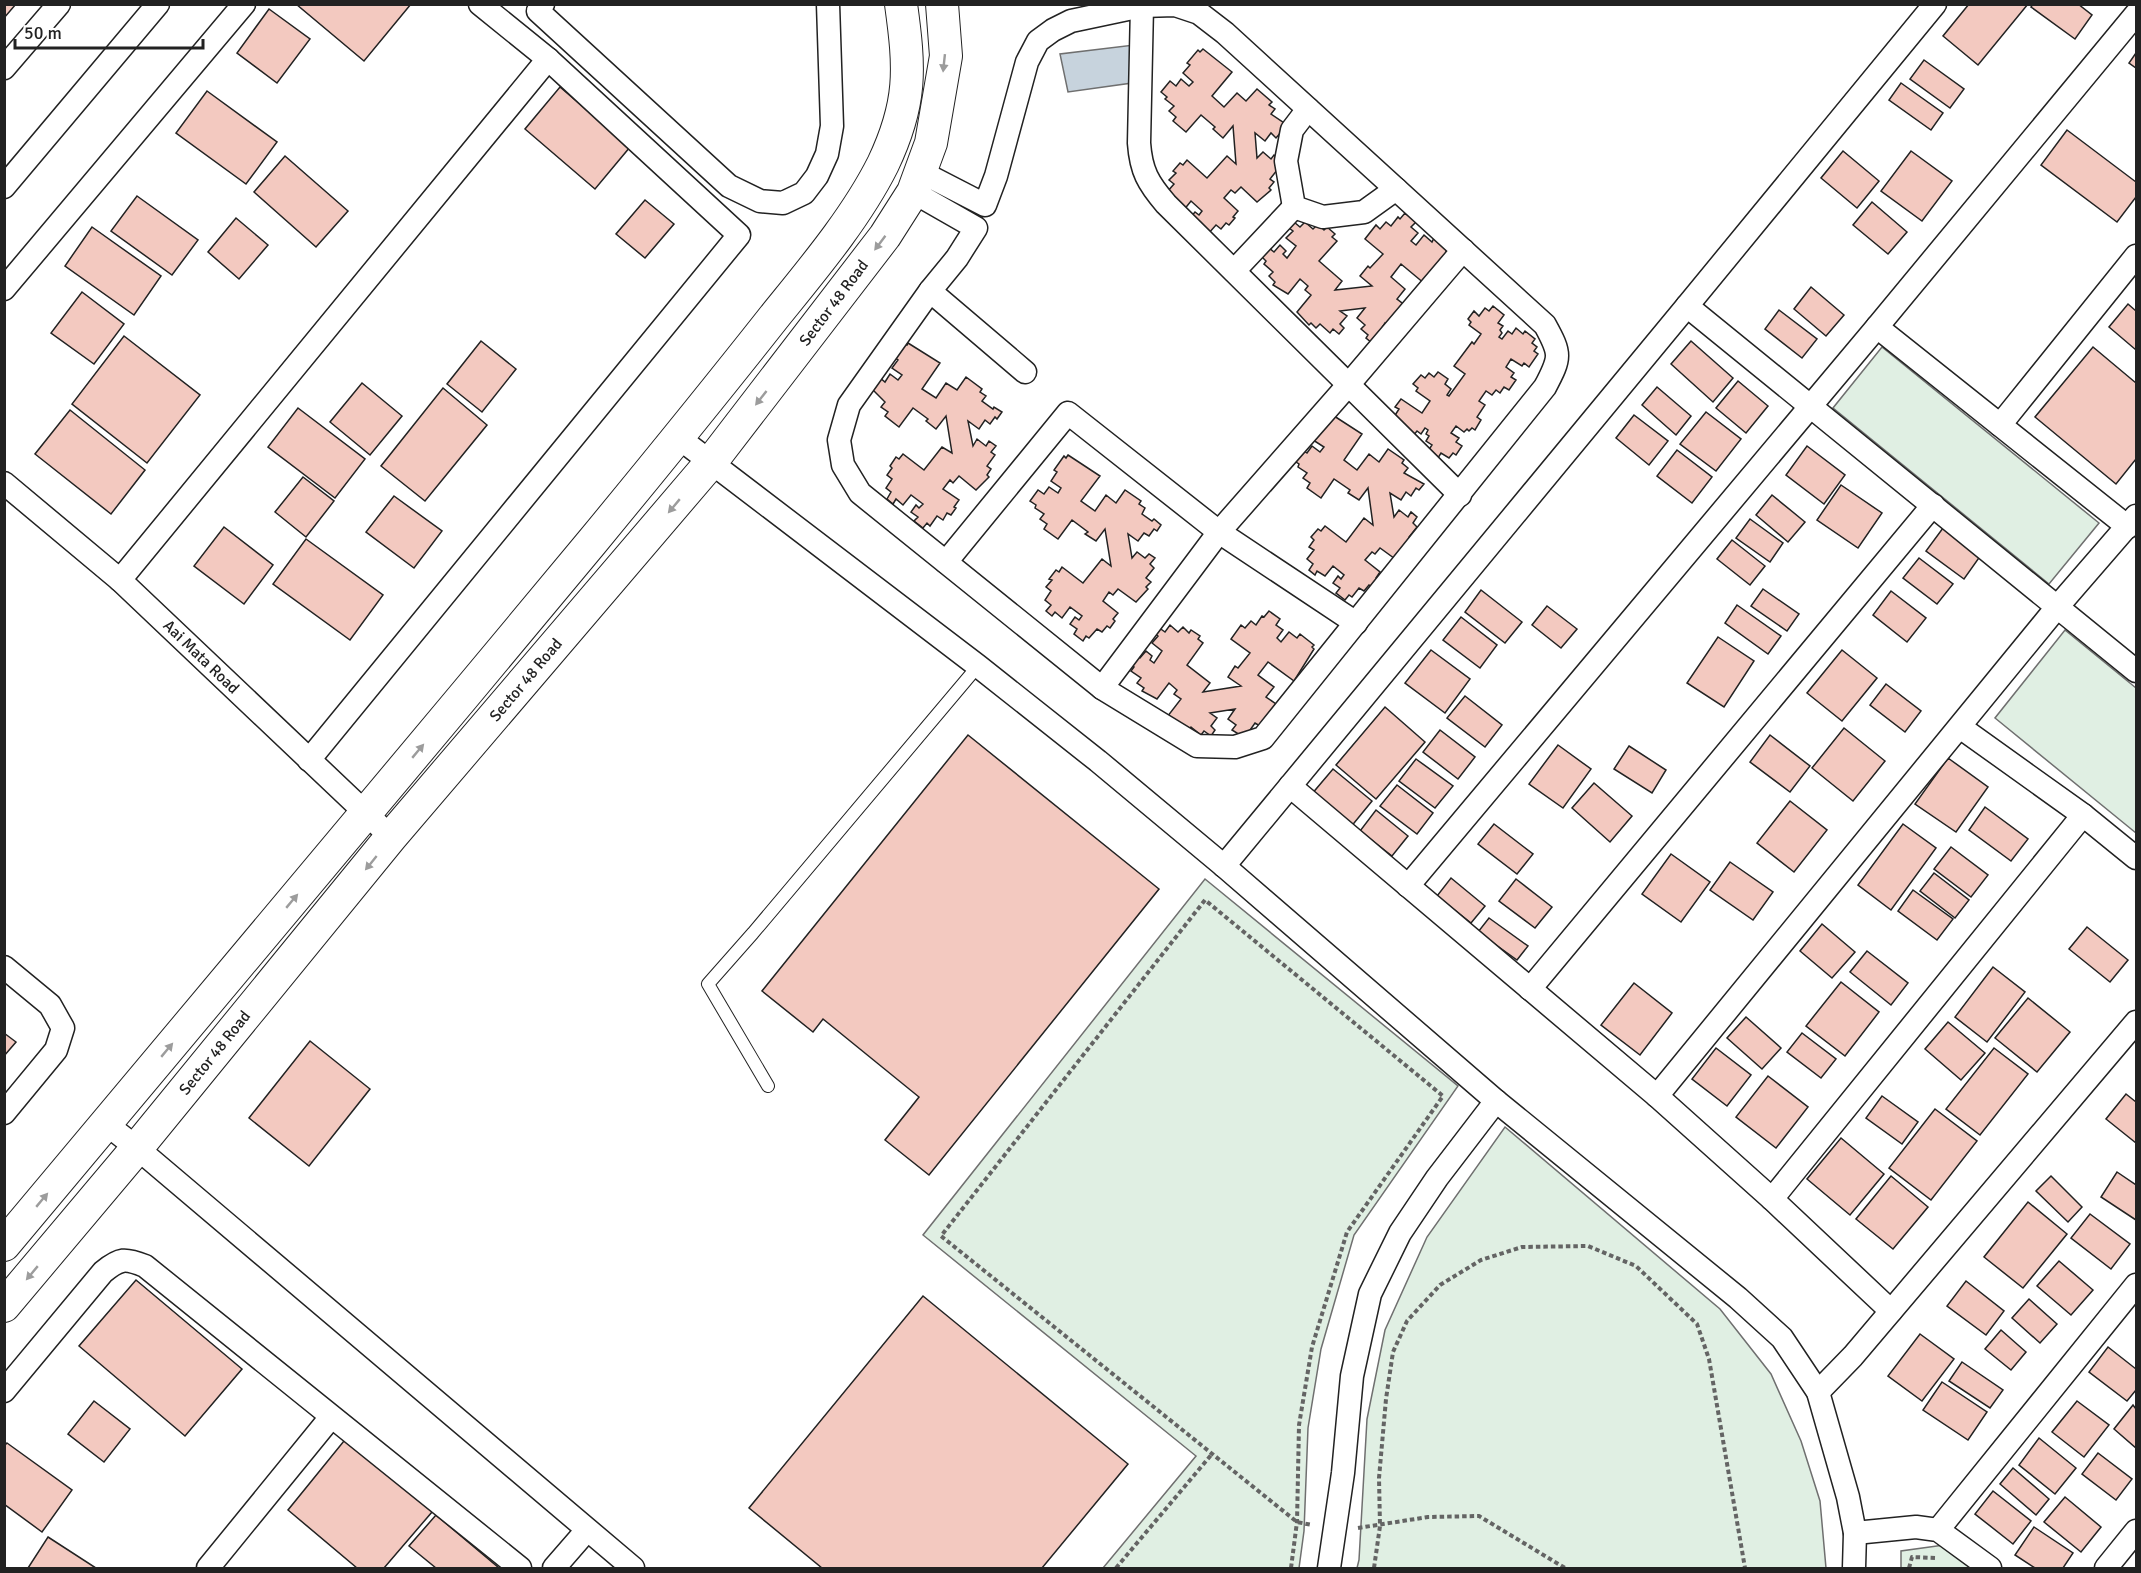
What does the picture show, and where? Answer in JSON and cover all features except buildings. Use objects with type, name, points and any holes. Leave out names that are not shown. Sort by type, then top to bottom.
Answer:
[{"type":"street","points":[[4,68],[59,4]]},
{"type":"street","points":[[4,187],[158,4]]},
{"type":"street","points":[[4,289],[244,4]]},
{"type":"street","points":[[309,760],[739,235],[548,59],[480,4]]},
{"type":"street","points":[[543,4],[538,11],[729,186],[760,201],[783,203],[804,193],[817,176],[827,154],[832,126],[828,4]]},
{"type":"street","points":[[4,1245],[679,438],[800,285],[858,207],[882,165],[901,120],[908,86],[907,51],[901,4]]},
{"type":"street","name":"Sector 48 Road","points":[[4,1306],[392,837],[712,462],[885,236],[917,182],[931,142],[946,56],[942,4]]},
{"type":"street","points":[[1224,866],[1935,4]]},
{"type":"street","points":[[1408,886],[1811,407],[2136,12],[2129,4]]},
{"type":"street","points":[[1175,5],[1199,13],[1225,33],[1545,325],[1558,348],[1555,369],[1545,387],[1460,495],[1263,738],[1235,747],[1197,746],[1102,688],[860,493],[843,465],[839,440],[849,405],[930,291],[957,258],[976,228],[917,182],[985,205],[996,176],[1027,62],[1038,41],[1071,21],[1142,6],[1175,5]]},
{"type":"street","points":[[1142,6],[1140,162],[1149,184],[1166,204],[1460,495]]},
{"type":"street","points":[[120,580],[548,59]]},
{"type":"street","points":[[1294,207],[1286,161],[1292,130],[1308,109]]},
{"type":"street","points":[[1294,207],[1323,217],[1364,212],[1396,189]]},
{"type":"street","points":[[1234,272],[1294,207]]},
{"type":"street","points":[[1102,688],[1219,532],[1349,384],[1462,250]]},
{"type":"street","points":[[2000,425],[2136,256]]},
{"type":"street","points":[[930,291],[1025,372]]},
{"type":"street","points":[[1688,306],[2136,671]]},
{"type":"street","points":[[1657,1096],[2058,606],[2132,522],[2000,425],[1877,327]]},
{"type":"street","points":[[946,562],[1068,413],[1219,532],[1356,623]]},
{"type":"street","points":[[679,438],[978,666],[1224,866],[1496,1101],[1738,1298],[1782,1338],[1818,1392],[1848,1497],[1855,1533],[1854,1569]]},
{"type":"street","name":"Aai Mata Road","points":[[4,483],[120,580],[392,837]]},
{"type":"street","points":[[1530,989],[1932,505]]},
{"type":"street","points":[[1960,727],[2083,814],[2136,858]]},
{"type":"street","points":[[1290,786],[1657,1096],[1772,1199],[1891,1311]]},
{"type":"street","points":[[1772,1199],[2083,814]]},
{"type":"street","points":[[4,967],[50,1005],[63,1028],[56,1050],[4,1113]]},
{"type":"street","points":[[1818,1392],[1891,1311],[2136,1022]]},
{"type":"street","points":[[1329,1569],[1343,1473],[1352,1376],[1370,1294],[1400,1233],[1437,1178],[1496,1101]]},
{"type":"street","points":[[105,1124],[137,1148],[633,1569]]},
{"type":"street","points":[[4,1391],[103,1272],[115,1262],[130,1260],[145,1266],[520,1569]]},
{"type":"street","points":[[1938,1530],[2136,1285]]},
{"type":"street","points":[[208,1569],[331,1417]]},
{"type":"street","points":[[1855,1533],[1916,1527],[1938,1530],[1990,1569]]},
{"type":"street","points":[[554,1569],[587,1530]]},
{"type":"street","points":[[2106,1569],[2136,1531]]},
{"type":"lane","points":[[768,1086],[708,984],[978,666]]},
{"type":"path","points":[[1291,1569],[1297,1522],[1299,1425],[1312,1347],[1347,1232],[1443,1096],[1205,900],[941,1236],[1297,1522],[1334,1531],[1380,1526],[1428,1517],[1479,1516],[1565,1569]]},
{"type":"path","points":[[1374,1569],[1380,1526],[1379,1478],[1386,1399],[1393,1352],[1407,1321],[1440,1285],[1481,1260],[1522,1247],[1588,1246],[1636,1266],[1697,1324],[1709,1359],[1745,1569]]},
{"type":"path","points":[[1116,1569],[1212,1454]]},
{"type":"path","points":[[1909,1569],[1912,1557]]},
{"type":"green space","points":[[1882,347],[2099,523],[2049,584],[1833,408]]},
{"type":"green space","points":[[2065,630],[2136,688],[2136,833],[1995,718]]},
{"type":"green space","points":[[1205,879],[1458,1086],[1354,1235],[1321,1349],[1308,1428],[1304,1531],[1299,1568],[1103,1568],[1196,1456],[923,1235]]},
{"type":"green space","points":[[1505,1127],[1720,1309],[1771,1374],[1801,1441],[1820,1501],[1826,1568],[1357,1568],[1367,1419],[1385,1330],[1427,1237]]},
{"type":"green space","points":[[1944,1545],[1973,1568],[1901,1568],[1901,1551]]},
{"type":"shaded area","points":[[1134,45],[1139,82],[1068,92],[1060,54]]}]
